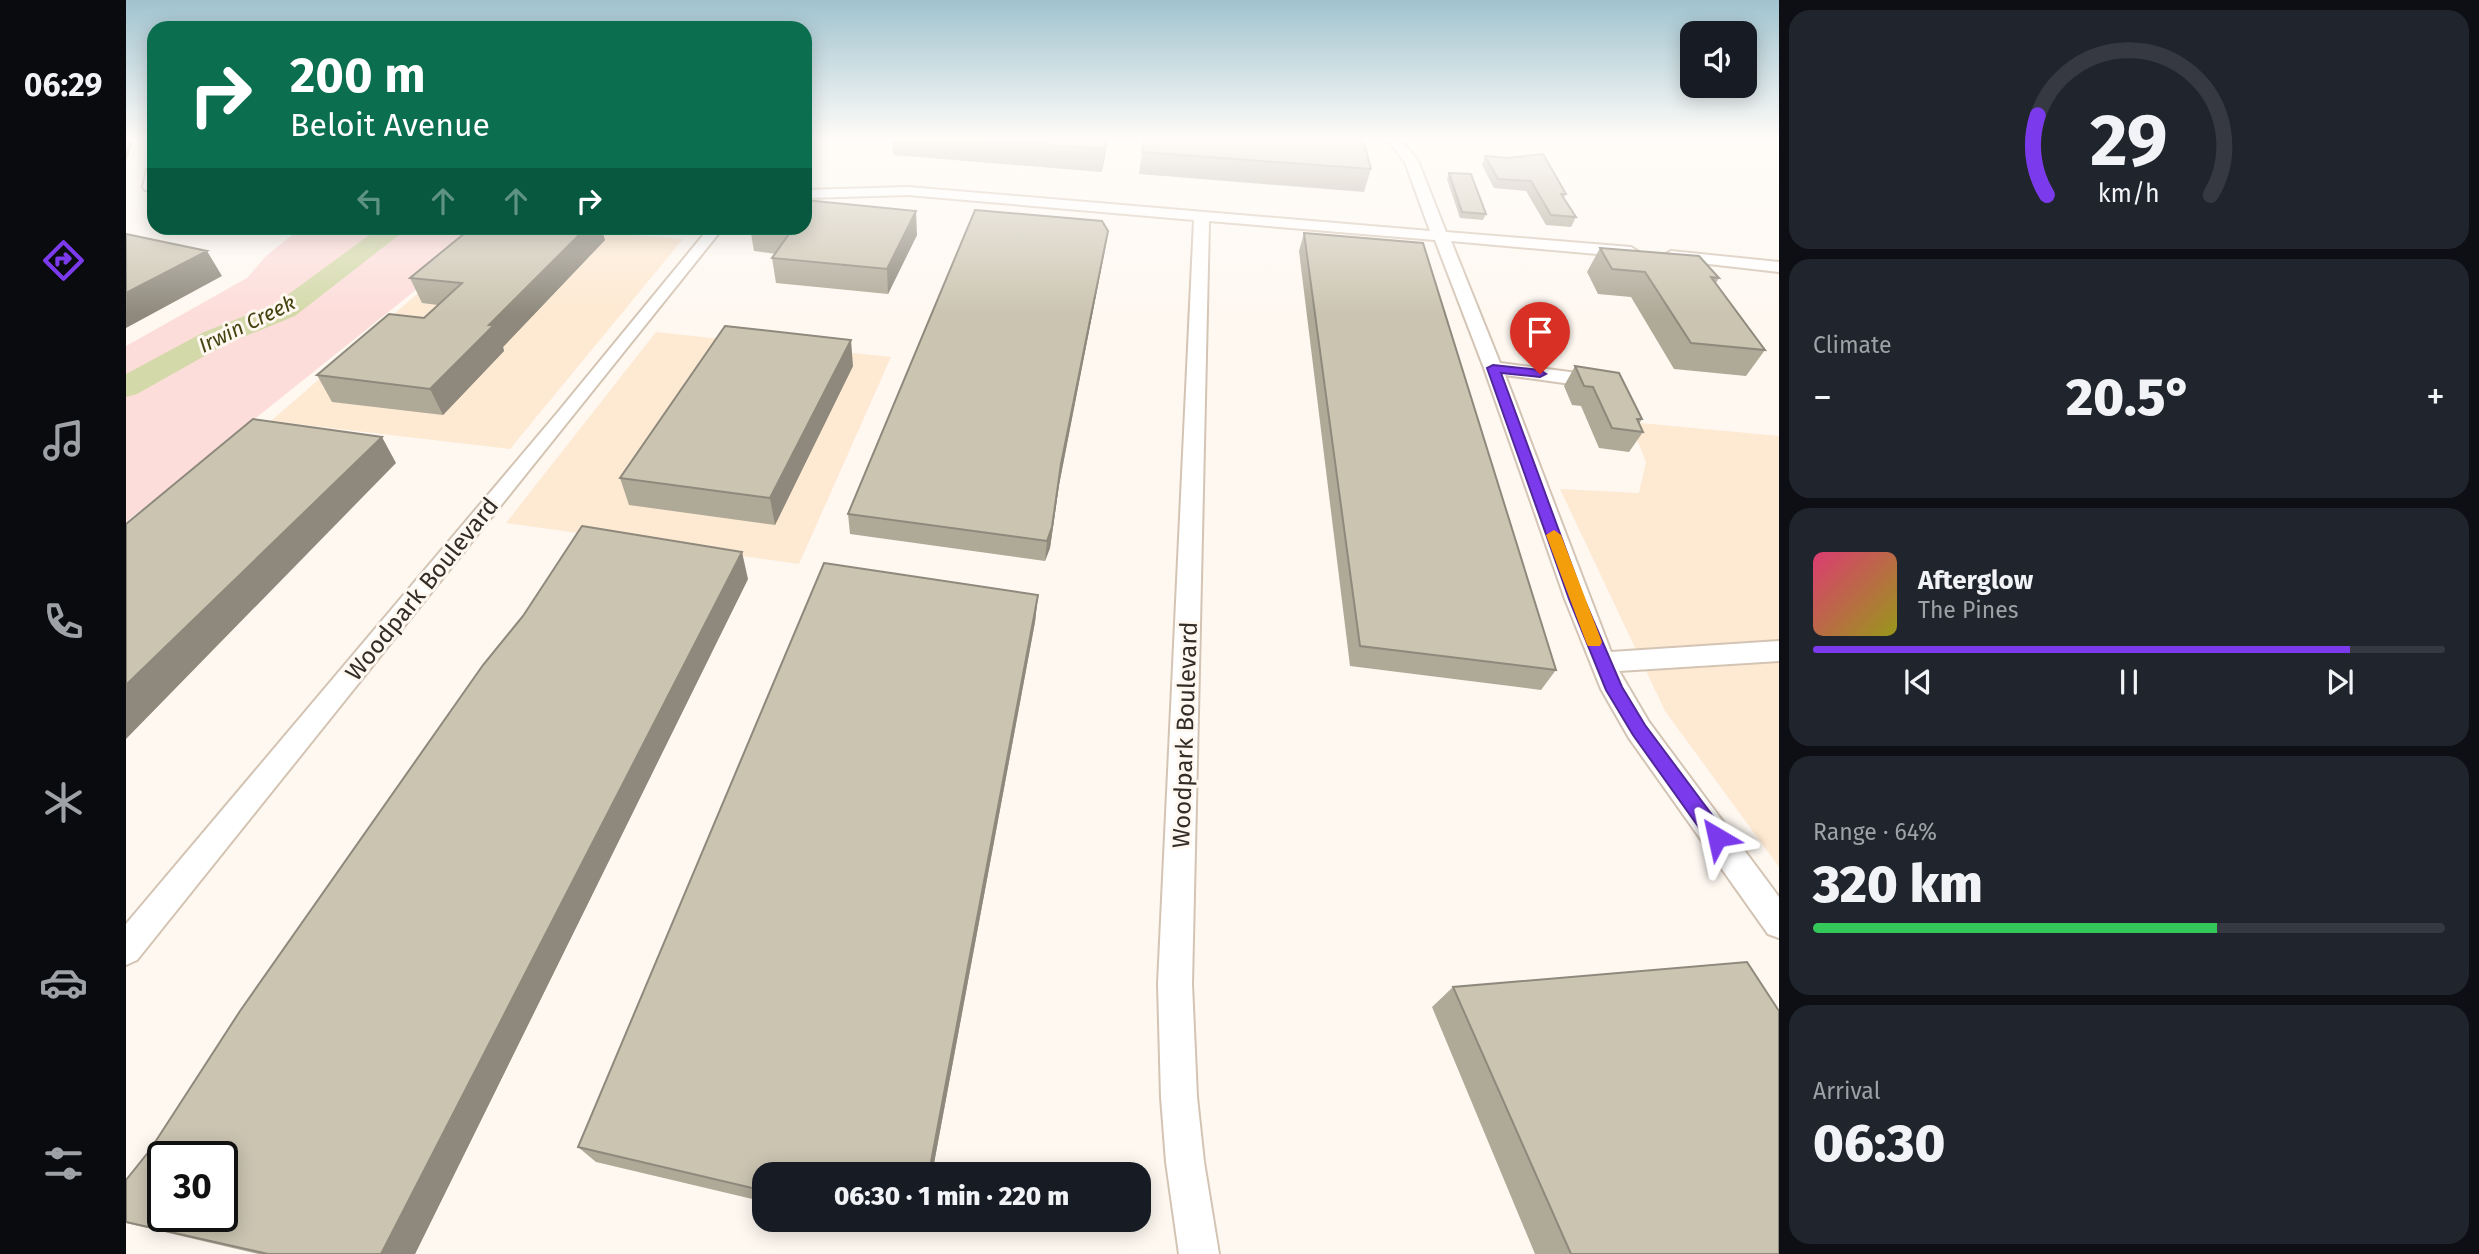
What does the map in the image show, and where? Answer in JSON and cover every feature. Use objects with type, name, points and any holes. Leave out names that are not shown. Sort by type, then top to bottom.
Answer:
[{"type":"street","points":[[988,198],[1647,253],[1779,267]]},
{"type":"street","points":[[1426,198],[1614,690],[1639,730],[1779,923]]},
{"type":"street","name":"Woodpark Boulevard","points":[[1199,1254],[1185,1162],[1179,1097],[1175,984],[1202,215]]},
{"type":"street","name":"Woodpark Boulevard","points":[[126,949],[565,416],[710,235]]},
{"type":"street","points":[[1493,368],[1609,384]]},
{"type":"street","points":[[1602,662],[1779,651]]},
{"type":"shaded area","points":[[292,235],[485,235],[126,522],[126,346],[247,278],[266,256]]},
{"type":"shaded area","points":[[485,235],[634,235],[683,239],[510,449],[271,421]]},
{"type":"shaded area","points":[[656,332],[891,357],[799,564],[506,523]]},
{"type":"shaded area","points":[[1630,422],[1779,436],[1779,867],[1665,711],[1560,489],[1639,493],[1646,462]]},
{"type":"building","points":[[1457,198],[1480,198],[1486,214],[1462,212]]},
{"type":"building","points":[[1541,198],[1563,198],[1576,217],[1551,215]]},
{"type":"building","points":[[812,201],[916,211],[887,269],[772,258],[788,235],[812,235]]},
{"type":"building","points":[[975,210],[1102,221],[1108,231],[1061,464],[1052,527],[1047,541],[848,514]]},
{"type":"building","points":[[1304,233],[1423,243],[1556,670],[1360,646]]},
{"type":"building","points":[[126,234],[207,251],[126,293]]},
{"type":"building","points":[[462,235],[579,235],[489,325],[494,325],[430,389],[317,375],[389,314],[424,318],[462,283],[410,278]]},
{"type":"building","points":[[1600,248],[1699,256],[1719,278],[1711,277],[1765,350],[1691,343],[1645,272],[1612,269]]},
{"type":"building","points":[[725,326],[851,340],[770,498],[620,478]]},
{"type":"building","points":[[1575,366],[1619,373],[1642,419],[1637,419],[1643,432],[1612,428],[1593,387],[1584,386]]},
{"type":"building","points":[[253,419],[382,437],[126,685],[126,524]]},
{"type":"building","points":[[582,526],[742,552],[381,1254],[268,1254],[170,1232],[238,1232],[238,1141],[156,1141],[240,1011],[483,665],[523,616]]},
{"type":"building","points":[[824,563],[1038,595],[931,1162],[752,1162],[752,1188],[578,1147]]},
{"type":"building","points":[[1747,962],[1779,1011],[1779,1254],[1571,1254],[1453,987]]},
{"type":"building","points":[[147,1154],[147,1227],[126,1222],[126,1180]]},
{"type":"waterway","name":"Irwin Creek","points":[[126,387],[215,338],[285,310],[386,235]]},
{"type":"slow traffic","points":[[1554,535],[1594,642]]},
{"type":"route","points":[[1540,374],[1493,368],[1577,599],[1614,690],[1639,730],[1717,837]]}]
